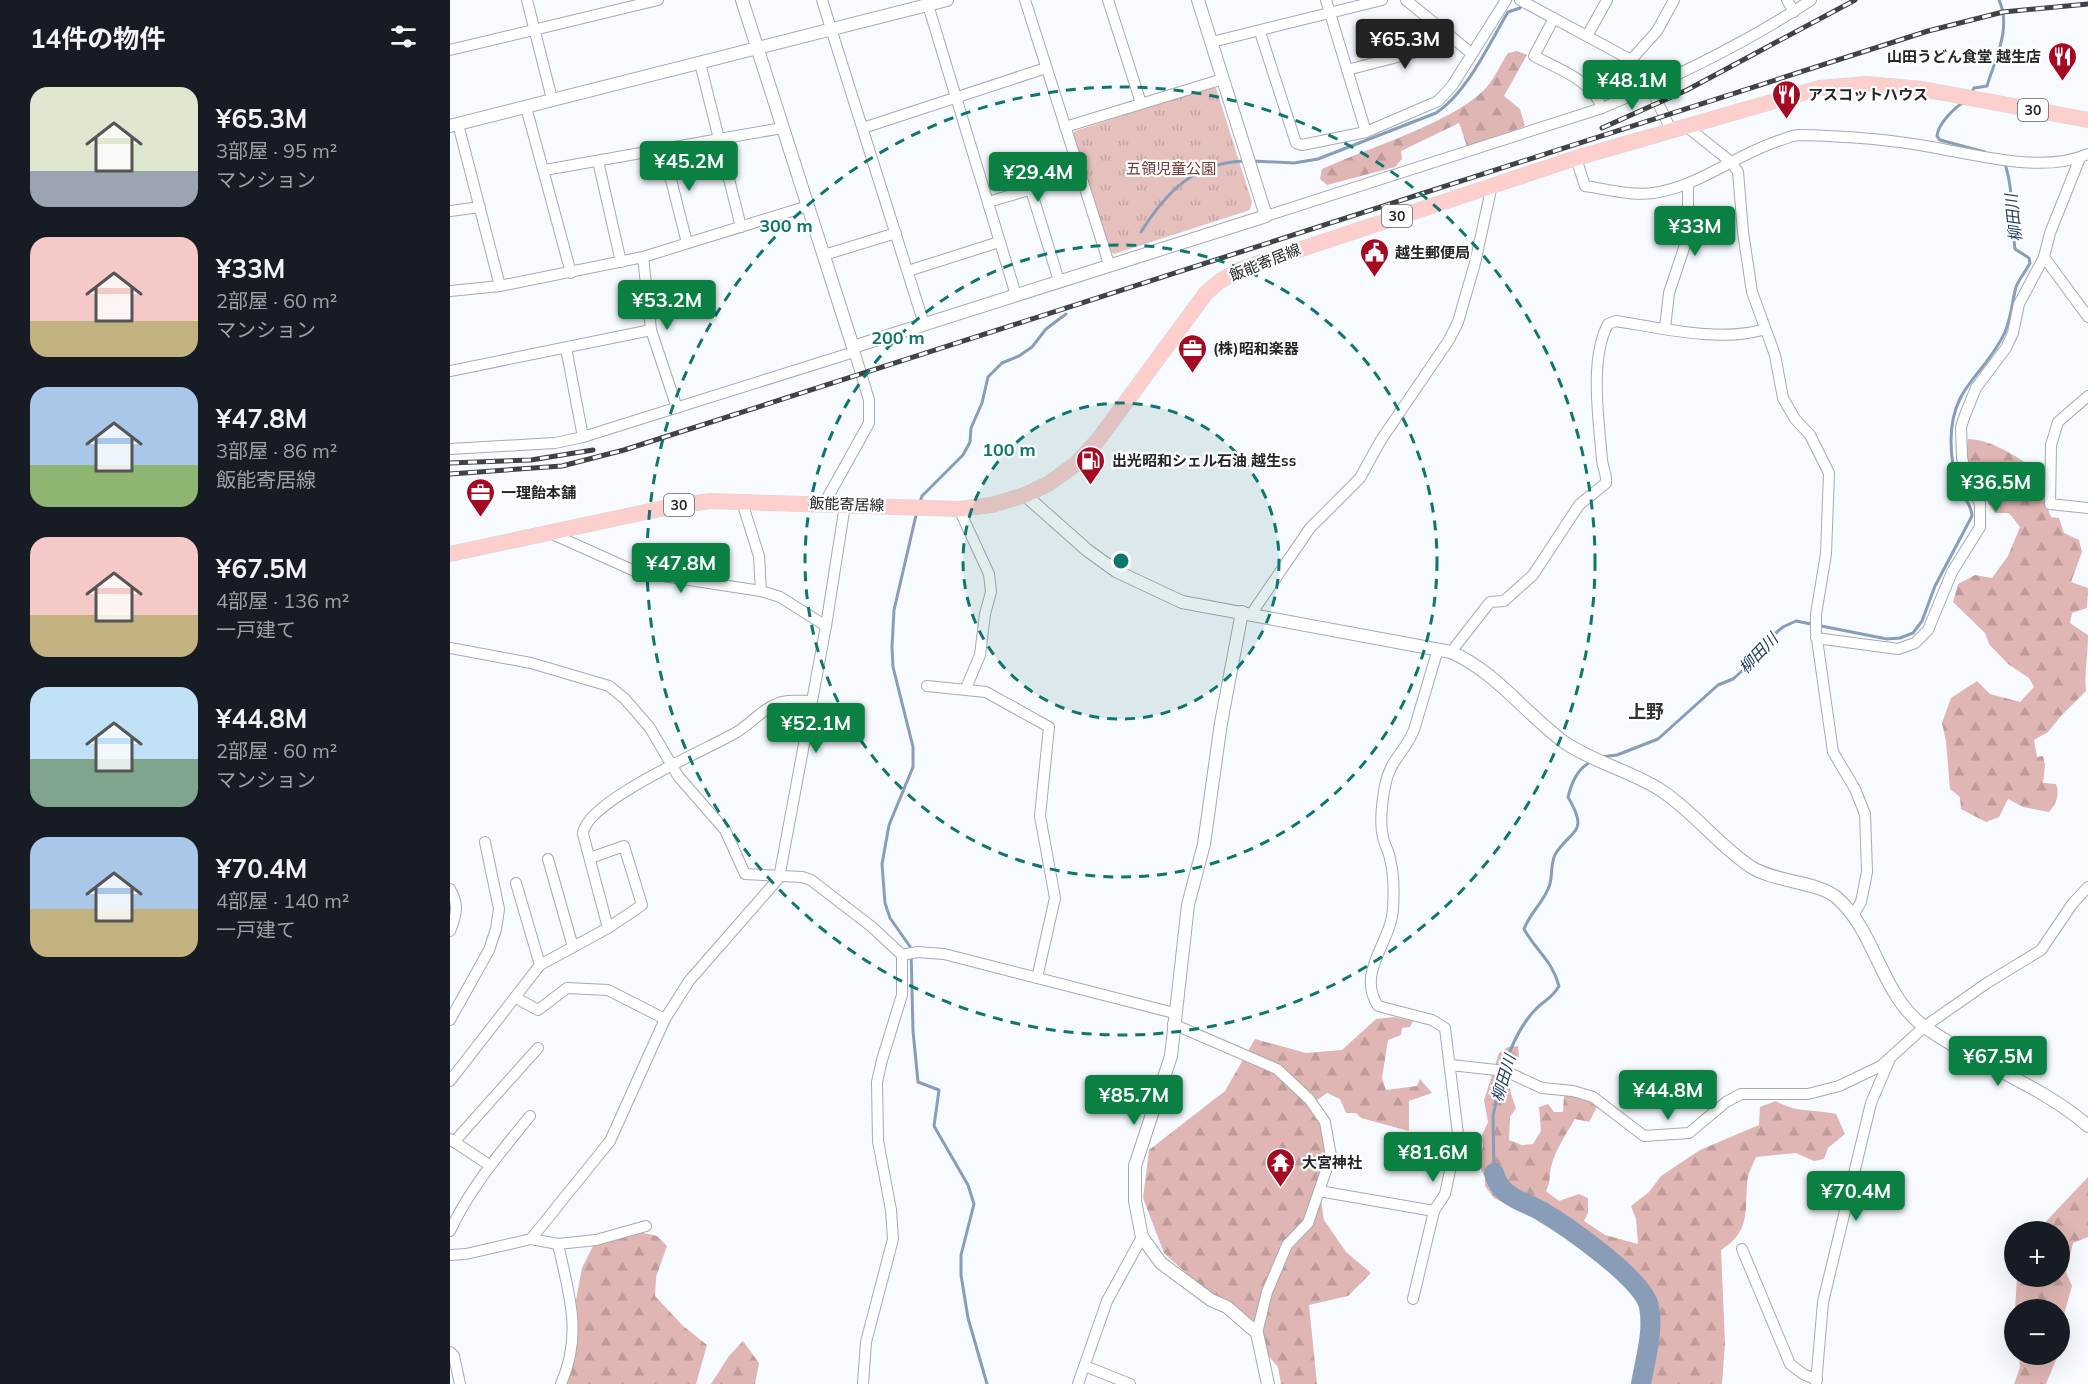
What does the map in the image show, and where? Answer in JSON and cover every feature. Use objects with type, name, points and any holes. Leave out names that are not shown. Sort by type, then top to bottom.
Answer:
[{"type":"main road","name":"飯能寄居線","points":[[450,554],[669,507],[710,501],[958,509],[992,505],[1025,495],[1048,484],[1084,456],[1193,309],[1220,281],[1264,260],[1576,158],[1820,88],[1866,84],[1922,89],[2088,120]]},
{"type":"street","points":[[526,0],[552,99]]},
{"type":"street","points":[[450,50],[658,0]]},
{"type":"street","points":[[742,0],[869,400],[869,423],[824,504]]},
{"type":"street","points":[[822,0],[924,324]]},
{"type":"street","points":[[500,286],[480,207],[454,125],[947,0]]},
{"type":"street","points":[[1025,0],[1109,264]]},
{"type":"street","points":[[1108,0],[1141,103]]},
{"type":"street","points":[[1198,0],[1266,216]]},
{"type":"street","points":[[1326,0],[1366,132]]},
{"type":"street","points":[[1212,42],[1260,32],[1382,0]]},
{"type":"street","points":[[1406,0],[1471,54]]},
{"type":"street","points":[[1260,32],[1296,143],[1302,145],[1366,132],[1438,101],[1452,86],[1506,0]]},
{"type":"street","points":[[1520,0],[1631,60],[1651,87],[1671,130]]},
{"type":"street","points":[[1587,36],[1607,0]]},
{"type":"street","points":[[1631,60],[1657,31],[1674,0]]},
{"type":"street","points":[[1787,0],[1794,12]]},
{"type":"street","points":[[450,449],[555,443],[583,437],[677,408],[1109,264],[1602,108],[1651,87],[1794,12],[1811,0]]},
{"type":"street","points":[[928,5],[1016,295]]},
{"type":"street","points":[[1554,18],[1534,56],[1589,86],[1597,94],[1602,108]]},
{"type":"street","points":[[1347,70],[1413,53],[1436,25]]},
{"type":"street","points":[[700,63],[741,227]]},
{"type":"street","points":[[863,128],[1046,68]]},
{"type":"street","points":[[1065,127],[1223,79]]},
{"type":"street","points":[[526,107],[545,170],[571,273]]},
{"type":"street","points":[[1686,126],[1731,162],[1738,172],[1743,232],[1752,292],[1775,356],[1786,404],[1810,435],[1829,473],[1826,554],[1815,614],[1816,638],[1833,752],[1855,789],[1865,814],[1867,872],[1862,902],[1854,914]]},
{"type":"street","points":[[545,170],[782,128]]},
{"type":"street","points":[[1576,158],[1585,186],[1652,194],[1688,184],[1762,146],[1796,135],[1890,141],[1996,161],[2044,162],[2084,156]]},
{"type":"street","points":[[663,148],[687,243]]},
{"type":"street","points":[[1816,638],[1898,650],[1914,643],[1928,630],[1952,572],[1980,527],[1980,504],[1962,458],[1961,427],[1976,388],[2006,348],[2013,333],[2019,304],[2044,257],[2050,233],[2084,156]]},
{"type":"street","points":[[598,161],[621,262]]},
{"type":"street","points":[[988,202],[1080,175]]},
{"type":"street","points":[[1665,328],[1669,293],[1688,236],[1688,184]]},
{"type":"street","points":[[1257,1333],[1227,1307],[1211,1300],[1161,1263],[1143,1237],[1135,1206],[1135,1166],[1171,1056],[1173,1018],[1188,905],[1204,844],[1221,723],[1247,613],[1310,528],[1360,478],[1382,440],[1449,340],[1458,322],[1475,263],[1492,186]]},
{"type":"street","points":[[1031,190],[1059,281]]},
{"type":"street","points":[[450,291],[500,286],[643,257],[808,206]]},
{"type":"street","points":[[450,211],[480,207]]},
{"type":"street","points":[[824,255],[896,233]]},
{"type":"street","points":[[908,271],[999,242]]},
{"type":"street","points":[[643,257],[651,330],[677,408]]},
{"type":"street","points":[[2044,257],[2088,317]]},
{"type":"street","points":[[1451,652],[1490,602],[1504,601],[1533,574],[1579,505],[1606,483],[1599,420],[1597,356],[1601,337],[1608,324],[1616,321],[1665,328],[1750,334],[1765,329]]},
{"type":"street","points":[[450,371],[651,330]]},
{"type":"street","points":[[566,348],[583,437]]},
{"type":"street","points":[[2088,396],[2058,422],[2051,445],[2050,504],[2088,508]]},
{"type":"street","points":[[1025,495],[1087,550],[1116,571],[1182,602],[1438,649],[1471,661],[1566,743],[1660,790],[1693,814],[1730,853],[1763,874],[1834,895],[1854,914],[1902,1005],[1924,1027],[2038,1093],[2088,1126]]},
{"type":"street","points":[[742,502],[759,556],[760,591]]},
{"type":"street","points":[[531,1239],[610,1142],[665,1018],[689,981],[779,878],[810,701],[826,626],[845,505]]},
{"type":"street","points":[[958,509],[989,574],[991,592],[983,623],[980,655],[966,688]]},
{"type":"street","points":[[549,533],[637,572],[760,591],[780,597],[826,626]]},
{"type":"street","points":[[450,648],[531,663],[609,686],[626,699],[650,729],[672,766],[725,830],[745,874],[779,878],[802,877],[819,885],[909,953],[944,954],[1037,978],[1173,1018],[1277,1069],[1309,1099],[1325,1122],[1330,1139],[1330,1156],[1308,1223],[1287,1245],[1267,1292],[1257,1333],[1268,1384]]},
{"type":"street","points":[[1413,1299],[1434,1211],[1445,1194],[1458,1134],[1451,1065],[1445,1028],[1440,1022],[1378,1006],[1372,996],[1370,978],[1393,910],[1391,860],[1383,837],[1381,820],[1389,768],[1405,748],[1414,730],[1438,649]]},
{"type":"street","points":[[927,686],[966,688],[986,692],[1008,702],[1049,727],[1040,816],[1055,898],[1037,978]]},
{"type":"street","points":[[608,928],[583,834],[587,819],[626,791],[748,726],[772,706],[786,700],[810,701]]},
{"type":"street","points":[[450,1020],[484,960],[496,929],[499,909],[485,842]]},
{"type":"street","points":[[450,1081],[540,965],[608,928],[642,905],[624,846],[590,858]]},
{"type":"street","points":[[548,859],[573,947]]},
{"type":"street","points":[[516,883],[540,965]]},
{"type":"street","points":[[1451,1065],[1504,1071],[1542,1088],[1574,1091],[1593,1097],[1644,1136],[1689,1133],[1726,1102],[1740,1094],[1808,1094],[1862,1077],[1890,1059],[1924,1027],[1987,983],[2041,950],[2073,903],[2088,887]]},
{"type":"street","points":[[450,889],[458,902],[450,931]]},
{"type":"street","points":[[863,1384],[866,1342],[893,1239],[891,1210],[878,1141],[877,1108],[882,1060],[902,995],[909,953]]},
{"type":"street","points":[[516,998],[538,1010],[567,988],[608,990],[665,1018]]},
{"type":"street","points":[[489,1165],[452,1140],[538,1048]]},
{"type":"street","points":[[1742,1250],[1790,1364],[1816,1382],[1823,1302],[1836,1244],[1871,1103],[1890,1059]]},
{"type":"street","points":[[450,1231],[458,1213],[489,1165],[530,1116]]},
{"type":"street","points":[[1319,1191],[1434,1211]]},
{"type":"street","points":[[450,1255],[466,1254],[531,1239],[558,1244],[596,1240],[646,1226]]},
{"type":"street","points":[[1078,1384],[1107,1301],[1143,1237]]},
{"type":"street","points":[[558,1244],[574,1323],[569,1360],[561,1384]]},
{"type":"street","points":[[450,1352],[454,1356],[460,1384]]},
{"type":"street","points":[[1085,1366],[1130,1384]]},
{"type":"green space","points":[[1517,51],[1527,55],[1504,96],[1520,109],[1525,126],[1490,140],[1467,146],[1459,123],[1401,151],[1402,159],[1395,167],[1327,185],[1320,179],[1322,169],[1429,125],[1468,103],[1487,87],[1508,53]]},
{"type":"green space","name":"五領児童公園","points":[[1212,87],[1216,88],[1252,202],[1250,210],[1114,254],[1110,251],[1073,134],[1075,131]]},
{"type":"green space","points":[[1968,439],[1989,443],[2000,448],[2032,467],[2048,481],[2045,502],[2051,517],[2059,518],[2064,533],[2079,540],[2082,552],[2071,582],[2088,588],[2087,608],[2072,613],[2070,623],[2088,635],[2086,691],[2048,732],[2034,740],[2037,757],[2043,756],[2045,765],[2043,783],[2056,784],[2058,792],[2055,803],[2049,812],[2023,807],[2008,799],[1999,817],[1986,822],[1961,809],[1960,797],[1950,789],[1946,741],[1942,723],[1951,698],[1977,681],[1990,694],[2020,702],[2034,687],[2029,678],[2008,664],[1989,644],[1985,633],[1953,602],[1958,584],[1975,575],[1992,578],[2008,556],[2020,527],[2009,513],[1995,513],[1984,496],[1970,468]]},
{"type":"green space","points":[[1394,1017],[1413,1021],[1410,1027],[1402,1028],[1401,1035],[1388,1040],[1382,1078],[1386,1090],[1417,1086],[1420,1079],[1432,1093],[1409,1101],[1409,1131],[1361,1118],[1356,1113],[1346,1113],[1340,1099],[1327,1093],[1310,1105],[1321,1120],[1327,1152],[1318,1179],[1324,1220],[1346,1252],[1371,1273],[1348,1296],[1309,1305],[1317,1384],[1281,1384],[1278,1367],[1236,1318],[1164,1253],[1143,1198],[1149,1150],[1225,1091],[1255,1039],[1306,1053],[1342,1050],[1376,1019]]},
{"type":"green space","points":[[1518,1046],[1519,1056],[1509,1081],[1516,1108],[1510,1117],[1509,1140],[1522,1145],[1533,1144],[1541,1131],[1539,1107],[1548,1104],[1554,1112],[1563,1112],[1564,1096],[1575,1095],[1595,1103],[1597,1107],[1589,1122],[1575,1119],[1561,1143],[1550,1170],[1549,1185],[1546,1191],[1559,1201],[1579,1194],[1588,1198],[1588,1213],[1584,1221],[1605,1235],[1638,1244],[1636,1219],[1631,1206],[1649,1192],[1661,1176],[1700,1150],[1759,1125],[1760,1107],[1776,1101],[1798,1109],[1836,1114],[1845,1134],[1828,1148],[1824,1159],[1814,1161],[1796,1153],[1756,1157],[1750,1170],[1744,1221],[1737,1236],[1721,1250],[1725,1343],[1722,1384],[1646,1384],[1653,1345],[1654,1306],[1647,1294],[1635,1295],[1610,1266],[1581,1246],[1569,1222],[1555,1216],[1534,1217],[1494,1198],[1485,1186],[1485,1178],[1479,1165],[1483,1146],[1481,1137],[1488,1122],[1484,1100],[1499,1053],[1508,1047]]},
{"type":"green space","points":[[2088,1177],[2088,1237],[2073,1243],[2070,1255],[2070,1221],[2046,1221]]},
{"type":"green space","points":[[639,1232],[657,1236],[667,1246],[656,1277],[655,1296],[683,1326],[707,1345],[696,1384],[564,1384],[577,1329],[576,1300],[582,1268],[593,1246],[612,1235]]},
{"type":"green space","points":[[2070,1281],[2072,1286],[2068,1299],[2016,1299],[2016,1287],[2070,1287]]},
{"type":"green space","points":[[743,1341],[759,1363],[755,1384],[711,1384],[729,1356]]},
{"type":"green space","points":[[2020,1365],[2054,1365],[2046,1384],[2014,1384]]},
{"type":"waterway","name":"柳田川","points":[[1972,92],[1974,88],[1987,86],[1998,54],[2004,21],[1999,0]]},
{"type":"waterway","points":[[1253,161],[1294,163],[1318,159],[1436,113],[1458,93],[1467,81],[1508,12],[1520,8],[1522,4]]},
{"type":"waterway","name":"柳田川","points":[[1964,102],[1947,117],[1940,126],[1937,136],[1940,140],[1985,152]]},
{"type":"waterway","points":[[1141,232],[1172,192],[1197,173],[1228,163],[1246,161]]},
{"type":"waterway","name":"柳田川","points":[[1601,757],[1617,755],[1658,739],[1718,685],[1733,679],[1759,656],[1772,636],[1783,627],[1796,621],[1887,639],[1900,638],[1913,633],[1922,621],[1935,586],[1972,516],[1955,476],[1951,453],[1952,422],[1970,382],[1988,360],[2005,332],[2016,287],[2030,263],[2029,258],[2015,249],[2011,195],[2005,164]]},
{"type":"waterway","points":[[920,502],[922,496],[963,455],[970,442],[971,428],[982,403],[988,377],[1002,363],[1019,356],[1032,347],[1046,329],[1066,314]]},
{"type":"waterway","points":[[917,511],[894,610],[892,647],[893,667],[913,747],[913,767],[889,825],[882,864],[885,903],[890,918],[911,948],[913,1031],[918,1082],[939,1090],[934,1126],[968,1185],[974,1204],[961,1255],[961,1275],[968,1318],[987,1384]]},
{"type":"waterway","name":"柳田川","points":[[1504,1067],[1525,1022],[1559,986],[1548,962],[1524,929],[1548,889],[1556,853],[1576,829],[1577,817],[1568,797],[1576,776],[1592,761]]},
{"type":"waterway","name":"柳田川","points":[[1494,1173],[1493,1116],[1502,1074]]},
{"type":"waterway","name":"柳田川","points":[[1494,1173],[1506,1193],[1541,1211],[1585,1240],[1619,1268],[1644,1296],[1649,1307],[1650,1326],[1641,1384]]},
{"type":"railway","points":[[1602,128],[1687,90],[1855,0]]},
{"type":"railway","points":[[450,474],[562,466],[624,450],[1928,31],[2003,12],[2088,4]]},
{"type":"railway","points":[[450,463],[531,460],[593,450]]},
{"type":"place","name":"山田うどん食堂 越生店","points":[[2062,82]]},
{"type":"place","name":"アスコットハウス","points":[[1787,120]]},
{"type":"place","name":"越生郵便局","points":[[1374,278]]},
{"type":"place","name":"(株)昭和楽器","points":[[1192,374]]},
{"type":"place","name":"出光昭和シェル石油 越生ss","points":[[1091,486]]},
{"type":"place","name":"一理飴本舗","points":[[480,518]]},
{"type":"place","name":"大宮神社","points":[[1281,1188]]},
{"type":"district","name":"上野","points":[[1646,711]]}]
